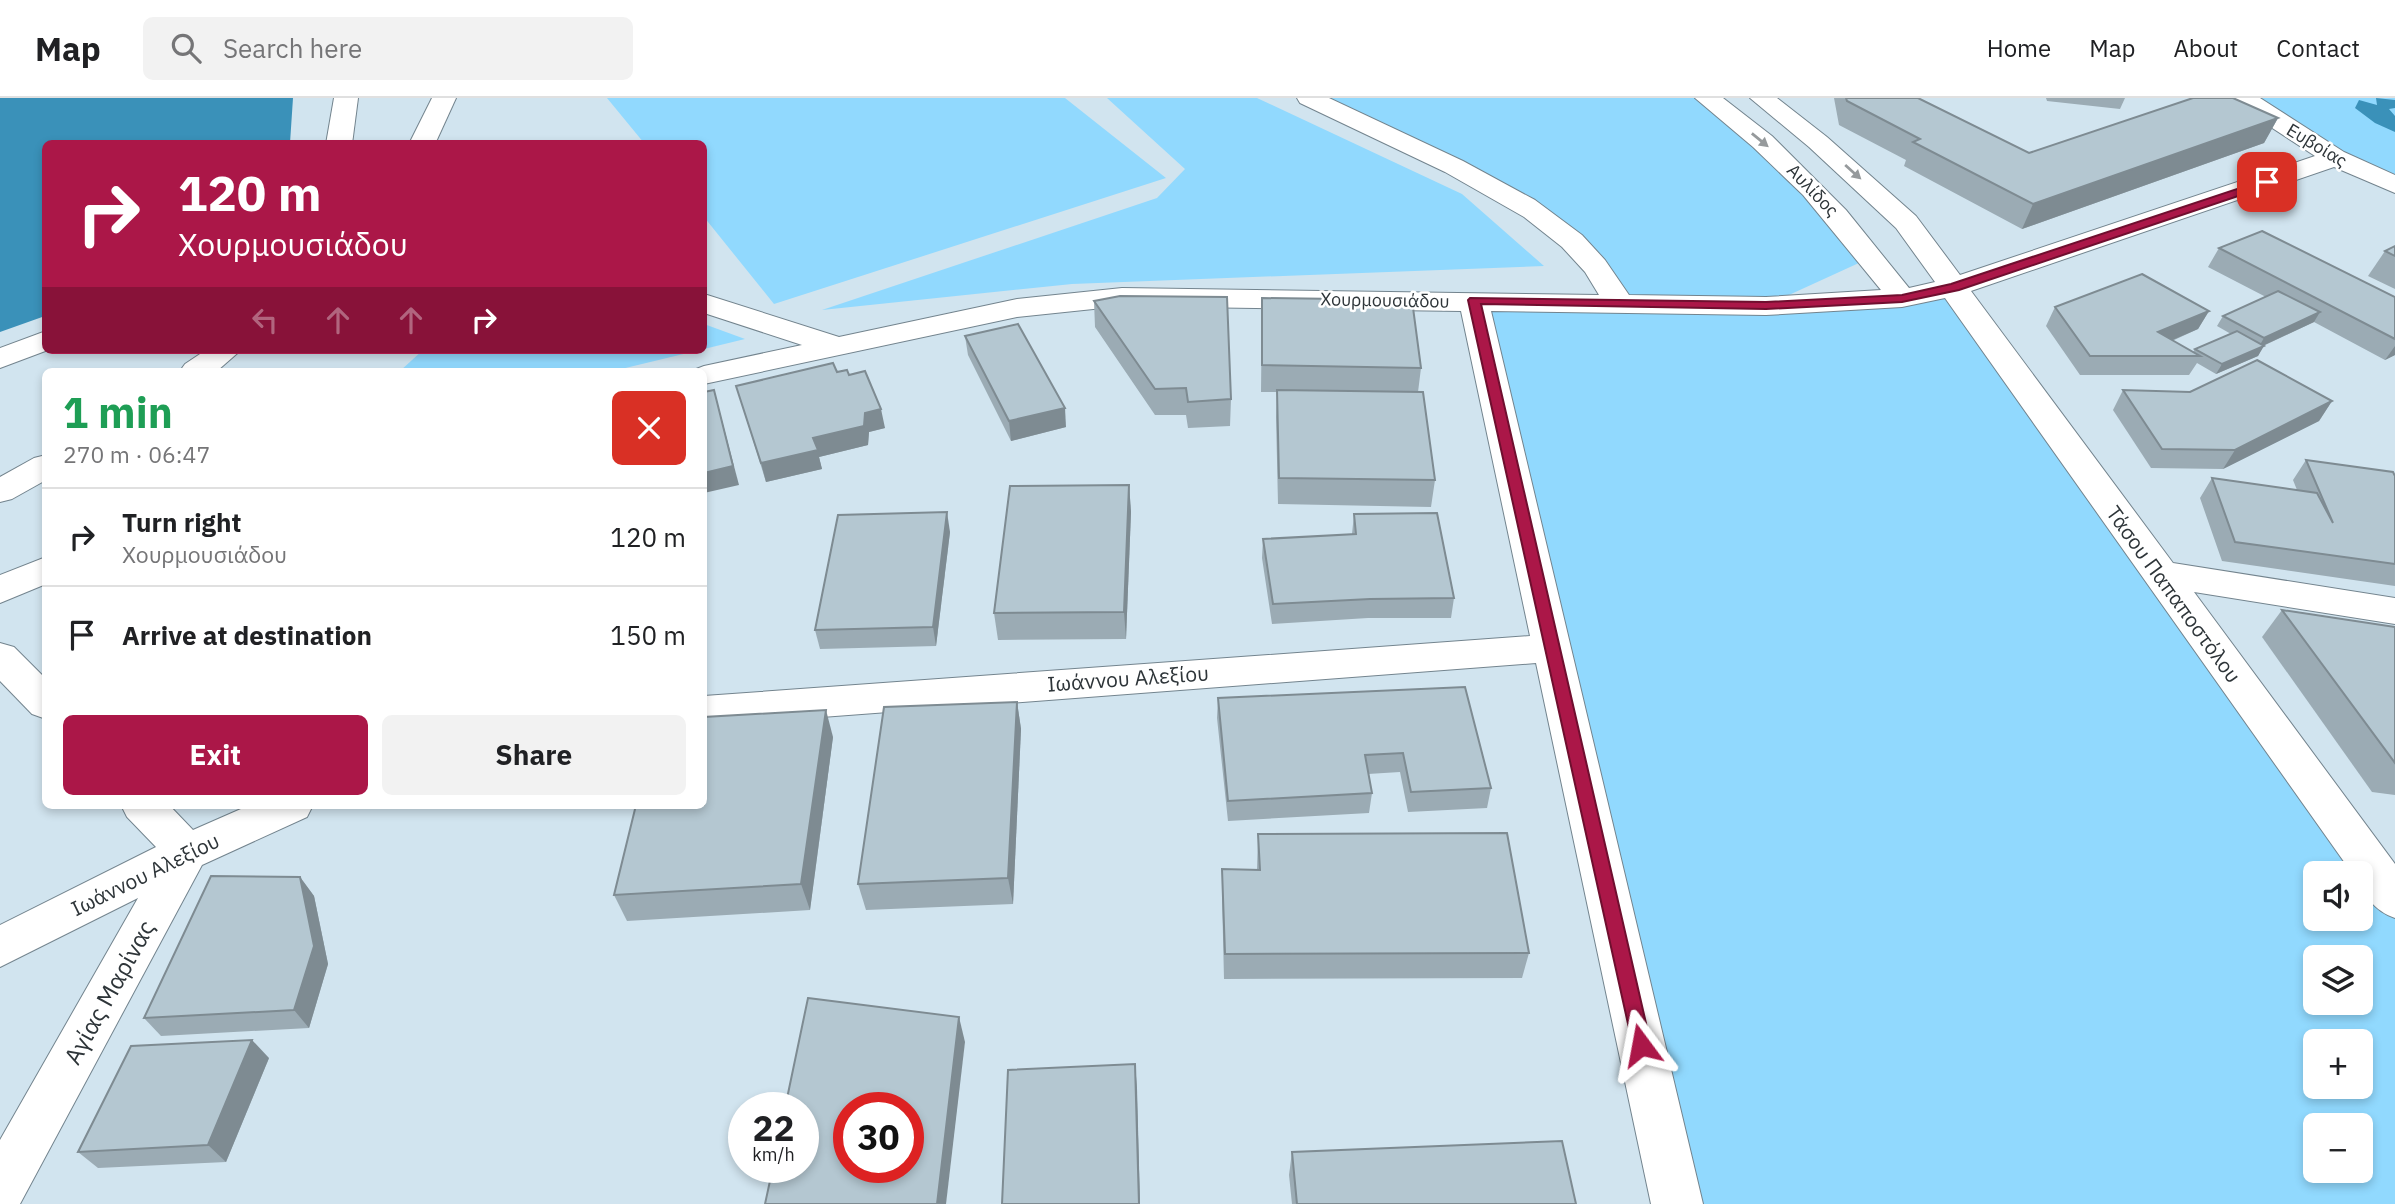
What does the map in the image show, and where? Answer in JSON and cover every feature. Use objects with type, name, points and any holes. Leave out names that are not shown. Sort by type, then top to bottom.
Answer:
[{"type":"street","points":[[342,140],[346,98]]},
{"type":"street","points":[[424,140],[444,98]]},
{"type":"street","points":[[1309,98],[1464,171],[1525,206],[1563,232],[1576,245],[1606,279],[1619,304]]},
{"type":"street","name":"Αυλίδος","points":[[1707,98],[1775,152],[1819,193],[1902,298]]},
{"type":"street","name":"Αυλίδος","points":[[1762,98],[1818,142],[1906,222],[1954,287]]},
{"type":"street","name":"Ευβοίας","points":[[2243,98],[2335,158],[2395,185]]},
{"type":"street","name":"Χουρμουσιάδου","points":[[707,374],[1017,307],[1122,297],[1766,306],[1902,298],[1954,287],[2335,158]]},
{"type":"street","name":"Τάσου Παπαποστόλου","points":[[1954,287],[2395,899]]},
{"type":"street","points":[[1474,300],[1677,1204]]},
{"type":"street","points":[[707,304],[838,346]]},
{"type":"street","points":[[0,359],[42,342]]},
{"type":"street","points":[[200,368],[220,354]]},
{"type":"street","points":[[0,492],[42,469]]},
{"type":"street","points":[[0,590],[42,571]]},
{"type":"street","points":[[2160,574],[2395,611]]},
{"type":"street","name":"Ιωάννου Αλεξίου","points":[[707,711],[1552,648]]},
{"type":"street","points":[[0,657],[42,700]]},
{"type":"street","points":[[146,809],[187,852]]},
{"type":"street","name":"Ιωάννου Αλεξίου","points":[[0,947],[187,852],[283,809]]},
{"type":"street","name":"Αγίας Μαρίνας","points":[[0,1190],[187,852]]},
{"type":"shaded area","points":[[0,98],[293,98],[290,140],[42,140],[42,317],[0,332]]},
{"type":"shaded area","points":[[607,98],[1065,98],[1166,178],[774,304],[707,221],[707,140],[642,140]]},
{"type":"shaded area","points":[[1107,98],[1257,98],[1462,194],[1544,266],[1072,284],[822,310],[1157,198],[1185,169]]},
{"type":"shaded area","points":[[1309,98],[1707,98],[1872,257],[1769,304],[1954,287],[2368,861],[2303,861],[2303,931],[2373,931],[2373,868],[2395,899],[2395,1204],[1677,1204],[1474,301],[1618,304],[1563,232]]},
{"type":"shaded area","points":[[2255,98],[2395,98],[2395,185]]},
{"type":"shaded area","points":[[2376,98],[2395,100],[2395,108],[2389,109],[2395,116],[2395,132],[2375,123],[2355,108],[2359,100],[2377,105]]},
{"type":"shaded area","points":[[707,325],[745,339],[707,348]]},
{"type":"shaded area","points":[[419,354],[683,354],[625,368],[403,368]]},
{"type":"building","points":[[1846,98],[1918,98],[2029,153],[2193,98],[2233,98],[2278,118],[2033,204],[1913,142],[1920,139],[1847,101]]},
{"type":"building","points":[[2262,231],[2395,297],[2395,339],[2219,248]]},
{"type":"building","points":[[2395,246],[2395,256],[2385,251]]},
{"type":"building","points":[[2142,274],[2209,311],[2158,332],[2200,356],[2090,356],[2055,307]]},
{"type":"building","points":[[2278,291],[2320,312],[2264,338],[2223,316]]},
{"type":"building","points":[[1120,296],[1227,297],[1231,399],[1188,402],[1186,388],[1155,389],[1094,301]]},
{"type":"building","points":[[1262,298],[1412,300],[1421,368],[1262,365]]},
{"type":"building","points":[[1018,324],[1065,408],[1009,421],[965,336]]},
{"type":"building","points":[[2237,331],[2264,346],[2222,364],[2195,349]]},
{"type":"building","points":[[2257,360],[2332,401],[2235,450],[2162,449],[2123,390],[2190,392]]},
{"type":"building","points":[[833,363],[837,372],[847,370],[849,375],[865,371],[881,409],[865,413],[864,426],[813,438],[818,450],[761,463],[736,386]]},
{"type":"building","points":[[714,390],[733,466],[707,472],[707,391]]},
{"type":"building","points":[[1277,390],[1423,392],[1435,480],[1279,478]]},
{"type":"building","points":[[2306,460],[2393,472],[2395,564],[2235,542],[2212,478],[2317,493],[2333,523]]},
{"type":"building","points":[[1129,485],[1124,612],[994,613],[1010,486]]},
{"type":"building","points":[[947,512],[933,627],[815,630],[838,515]]},
{"type":"building","points":[[1437,513],[1454,598],[1273,604],[1263,539],[1356,534],[1354,514]]},
{"type":"building","points":[[2282,610],[2395,627],[2395,763]]},
{"type":"building","points":[[1465,687],[1491,788],[1411,792],[1403,753],[1365,755],[1372,793],[1228,801],[1218,698]]},
{"type":"building","points":[[1017,702],[1008,878],[858,884],[884,707]]},
{"type":"building","points":[[826,710],[801,884],[614,895],[635,809],[707,809],[707,717]]},
{"type":"building","points":[[1507,833],[1529,953],[1225,954],[1222,869],[1260,870],[1258,834]]},
{"type":"building","points":[[211,876],[300,877],[314,946],[294,1010],[144,1018]]},
{"type":"building","points":[[808,998],[959,1017],[937,1204],[765,1204],[770,1183],[819,1183],[819,1092],[788,1092]]},
{"type":"building","points":[[252,1040],[208,1145],[78,1152],[131,1046]]},
{"type":"building","points":[[1135,1064],[1139,1204],[1002,1204],[1008,1070]]},
{"type":"building","points":[[1562,1141],[1576,1204],[1297,1204],[1292,1152]]},
{"type":"route","points":[[1641,1045],[1474,300],[1766,306],[1902,298],[1954,287],[2267,182]]}]
